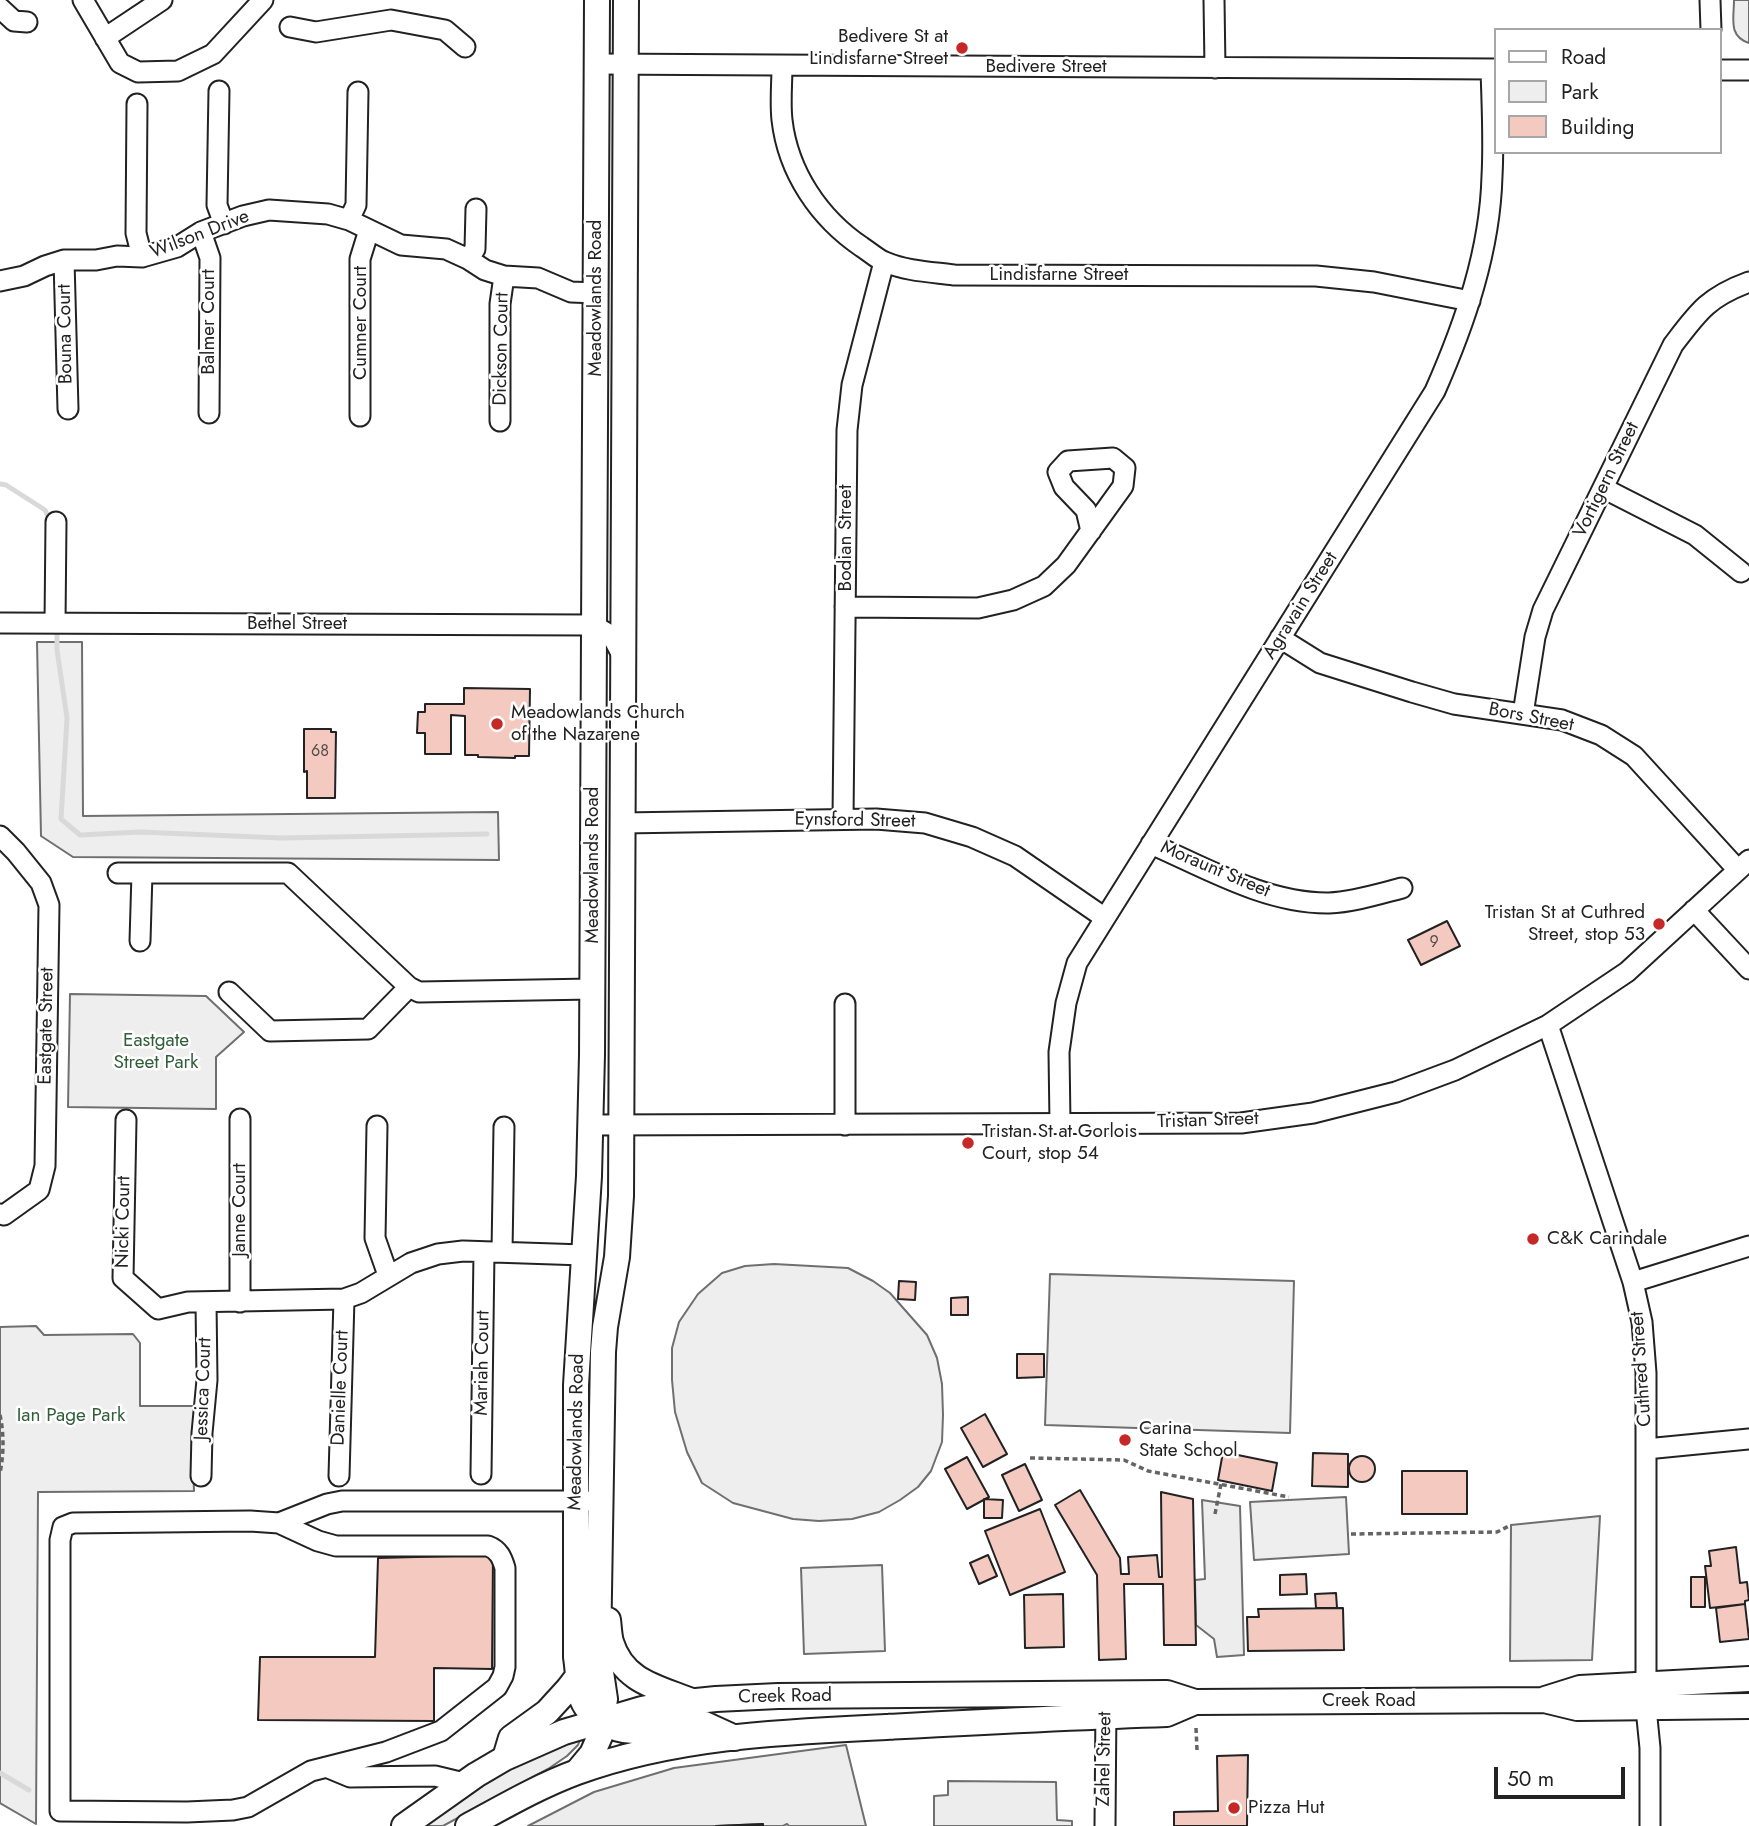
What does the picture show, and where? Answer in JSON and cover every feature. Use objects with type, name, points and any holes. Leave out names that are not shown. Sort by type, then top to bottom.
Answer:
[{"type":"main road","name":"Meadowlands Road","points":[[597,0],[592,989],[590,1125],[576,1385],[576,1638],[578,1676],[584,1703],[602,1721]]},
{"type":"main road","name":"Meadowlands Road","points":[[577,1772],[597,1745],[605,1699],[598,1652],[603,1352],[619,1232],[621,1196],[626,0]]},
{"type":"main road","points":[[598,1609],[608,1621],[610,1638],[624,1668],[646,1684],[692,1702]]},
{"type":"main road","points":[[505,1759],[511,1738],[547,1712],[578,1676]]},
{"type":"main road","name":"Creek Road","points":[[1647,1696],[1749,1679]]},
{"type":"main road","name":"Creek Road","points":[[404,1826],[464,1783],[505,1759],[564,1732],[642,1709],[692,1702],[778,1696],[1106,1704],[1167,1714],[1195,1702],[1544,1700],[1580,1688],[1749,1706]]},
{"type":"main road","name":"Creek Road","points":[[468,1826],[577,1772],[652,1751],[699,1742],[781,1732],[1106,1704]]},
{"type":"main road","points":[[602,1721],[613,1728],[626,1731],[700,1722],[734,1738]]},
{"type":"street","points":[[83,0],[120,63],[138,72],[178,72],[213,54],[263,0]]},
{"type":"street","points":[[105,38],[162,0]]},
{"type":"street","points":[[1214,0],[1215,68]]},
{"type":"street","points":[[1710,0],[1711,28]]},
{"type":"street","points":[[0,8],[14,21],[27,22]]},
{"type":"street","points":[[290,27],[316,32],[391,10],[444,30],[465,47]]},
{"type":"street","name":"Bedivere Street","points":[[597,64],[1493,69]]},
{"type":"street","name":"Lindisfarne Street","points":[[782,66],[782,118],[787,147],[802,183],[824,215],[850,239],[884,262],[954,275],[1316,276],[1374,282],[1470,301]]},
{"type":"street","name":"Agravain Street","points":[[1060,1124],[1059,1052],[1066,1003],[1077,964],[1435,391],[1456,344],[1483,251],[1489,216],[1493,69]]},
{"type":"street","points":[[1721,70],[1749,70]]},
{"type":"street","points":[[219,92],[217,205],[225,224]]},
{"type":"street","points":[[349,220],[356,205],[358,92]]},
{"type":"street","points":[[137,104],[136,233],[142,257]]},
{"type":"street","points":[[468,259],[475,249],[476,209]]},
{"type":"street","name":"Wilson Drive","points":[[0,281],[24,276],[64,260],[142,257],[177,247],[201,232],[243,216],[270,210],[328,214],[349,220],[401,245],[446,250],[485,270],[504,276],[538,278],[571,292],[596,293]]},
{"type":"street","name":"Cumner Court","points":[[360,416],[360,259],[369,230]]},
{"type":"street","name":"Balmer Court","points":[[201,232],[209,258],[209,413]]},
{"type":"street","name":"Bouna Court","points":[[64,260],[68,409]]},
{"type":"street","name":"Bodian Street","points":[[844,820],[848,419],[852,385],[884,262]]},
{"type":"street","name":"Dickson Court","points":[[500,421],[500,304],[504,276]]},
{"type":"street","name":"Vortigern Street","points":[[1523,714],[1535,637],[1543,610],[1673,345],[1698,312],[1726,291],[1749,282]]},
{"type":"street","points":[[623,657],[612,636],[593,625],[612,608],[614,512],[624,456]]},
{"type":"street","points":[[1603,488],[1695,535],[1741,572]]},
{"type":"street","points":[[48,623],[56,522]]},
{"type":"street","points":[[845,607],[978,608],[1013,600],[1044,586],[1066,565],[1091,531]]},
{"type":"street","name":"Bethel Street","points":[[0,623],[593,625]]},
{"type":"street","name":"Bors Street","points":[[1280,638],[1320,663],[1367,678],[1454,704],[1562,720],[1601,735],[1634,756],[1743,865]]},
{"type":"street","name":"Eynsford Street","points":[[622,823],[876,819],[925,822],[972,837],[1015,856],[1104,918]]},
{"type":"street","name":"Eastgate Street","points":[[0,836],[41,883],[48,905],[46,1166],[39,1190],[2,1214]]},
{"type":"street","name":"Moraunt Street","points":[[1151,844],[1259,892],[1291,900],[1329,903],[1402,888]]},
{"type":"street","name":"Tristan Street","points":[[590,1125],[1241,1123],[1313,1113],[1396,1092],[1455,1070],[1548,1025],[1627,972],[1743,865]]},
{"type":"street","points":[[118,873],[288,873],[409,987],[419,992],[592,989]]},
{"type":"street","points":[[140,941],[142,873]]},
{"type":"street","points":[[1695,910],[1749,969]]},
{"type":"street","points":[[229,992],[270,1031],[368,1029],[409,987]]},
{"type":"street","points":[[845,1004],[845,1125]]},
{"type":"street","name":"Cuthred Street","points":[[1548,1025],[1633,1282],[1642,1322],[1646,1373],[1650,1826]]},
{"type":"street","name":"Janne Court","points":[[240,1119],[240,1302]]},
{"type":"street","name":"Nicki Court","points":[[126,1120],[123,1278],[158,1309],[188,1302],[206,1302]]},
{"type":"street","points":[[377,1126],[375,1238],[388,1275]]},
{"type":"street","name":"Mariah Court","points":[[481,1474],[493,1252],[504,1126]]},
{"type":"street","points":[[1633,1282],[1749,1246]]},
{"type":"street","points":[[206,1302],[344,1299],[361,1293],[411,1262],[438,1254],[463,1251],[584,1255]]},
{"type":"street","name":"Danielle Court","points":[[339,1476],[344,1299]]},
{"type":"street","name":"Jessica Court","points":[[201,1476],[207,1380],[206,1302]]},
{"type":"street","points":[[1646,1449],[1749,1439]]},
{"type":"street","points":[[279,1523],[327,1504],[342,1501],[600,1501]]},
{"type":"street","points":[[250,1521],[279,1523],[336,1546],[494,1548],[500,1554],[505,1568],[505,1667],[497,1688],[441,1731],[386,1752],[326,1767],[299,1777],[248,1807],[216,1818],[60,1819],[60,1540],[63,1527],[73,1523],[250,1521]]},
{"type":"street","name":"Zahel Street","points":[[1105,1826],[1106,1704]]},
{"type":"street","points":[[326,1767],[350,1777],[435,1776],[464,1783]]},
{"type":"path","points":[[0,1415],[3,1428],[0,1473]]},
{"type":"path","points":[[1030,1458],[1124,1460],[1148,1471],[1289,1497]]},
{"type":"path","points":[[1215,1514],[1218,1482]]},
{"type":"path","points":[[1351,1534],[1497,1532],[1511,1525]]},
{"type":"path","points":[[1196,1728],[1197,1750]]},
{"type":"green space","points":[[1734,0],[1749,0],[1749,43],[1742,40],[1735,31]]},
{"type":"green space","points":[[37,642],[82,642],[83,816],[498,812],[499,860],[73,857],[41,836]]},
{"type":"green space","name":"Eastgate Street Park","points":[[70,994],[206,996],[244,1032],[216,1057],[216,1109],[68,1107]]},
{"type":"green space","points":[[774,1264],[848,1268],[873,1281],[890,1293],[927,1335],[937,1358],[942,1384],[942,1442],[931,1471],[918,1487],[879,1512],[852,1519],[819,1521],[793,1519],[733,1503],[702,1483],[687,1452],[675,1412],[672,1380],[672,1348],[679,1322],[698,1294],[722,1273],[745,1266]]},
{"type":"green space","points":[[1050,1274],[1294,1281],[1290,1433],[1045,1425]]},
{"type":"green space","name":"Ian Page Park","points":[[36,1326],[44,1335],[133,1334],[140,1343],[140,1406],[196,1406],[192,1434],[194,1491],[38,1492],[36,1824],[0,1803],[0,1327]]},
{"type":"green space","points":[[1346,1497],[1349,1554],[1254,1560],[1250,1502]]},
{"type":"green space","points":[[882,1565],[885,1651],[804,1654],[801,1568]]},
{"type":"green space","points":[[580,1740],[567,1756],[548,1769],[443,1826],[416,1826],[519,1758]]},
{"type":"shaded area","points":[[1202,1500],[1240,1506],[1244,1655],[1217,1657],[1214,1639],[1196,1625],[1195,1580],[1205,1579]]},
{"type":"shaded area","points":[[1600,1516],[1592,1660],[1510,1661],[1511,1525]]},
{"type":"shaded area","points":[[846,1745],[866,1826],[528,1826],[594,1792],[674,1768]]},
{"type":"shaded area","points":[[948,1781],[1056,1782],[1057,1820],[1072,1821],[1072,1826],[934,1826],[934,1796],[948,1795]]},
{"type":"building","name":"Meadowlands Church of the Nazarene","points":[[464,688],[530,689],[529,756],[515,758],[465,755],[465,716],[451,715],[451,754],[425,754],[425,733],[417,733],[418,712],[425,712],[425,704],[464,704]]},
{"type":"building","points":[[304,729],[331,729],[331,732],[336,732],[335,798],[307,798]]},
{"type":"building","points":[[1447,921],[1460,946],[1421,965],[1408,940]]},
{"type":"building","points":[[899,1281],[916,1282],[915,1300],[898,1299]]},
{"type":"building","points":[[968,1297],[968,1315],[951,1315],[951,1298]]},
{"type":"building","points":[[1017,1354],[1044,1354],[1044,1377],[1017,1378]]},
{"type":"building","points":[[985,1414],[1007,1454],[983,1467],[961,1428]]},
{"type":"building","points":[[1223,1452],[1277,1463],[1272,1491],[1218,1480]]},
{"type":"building","points":[[1313,1453],[1348,1454],[1348,1487],[1312,1486]]},
{"type":"building","points":[[1362,1456],[1371,1460],[1375,1469],[1371,1478],[1362,1482],[1353,1478],[1349,1469],[1353,1460]]},
{"type":"building","points":[[967,1457],[989,1497],[967,1509],[945,1469]]},
{"type":"building","points":[[1025,1464],[1042,1500],[1019,1511],[1002,1475]]},
{"type":"building","points":[[1402,1471],[1467,1471],[1467,1514],[1402,1514]]},
{"type":"building","points":[[1080,1490],[1120,1558],[1121,1574],[1129,1574],[1128,1557],[1157,1555],[1159,1577],[1162,1577],[1161,1492],[1193,1499],[1196,1645],[1164,1645],[1163,1584],[1124,1584],[1126,1659],[1099,1660],[1097,1575],[1055,1505]]},
{"type":"building","points":[[984,1499],[1003,1500],[1002,1518],[984,1518]]},
{"type":"building","points":[[1040,1509],[1065,1572],[1010,1595],[985,1531]]},
{"type":"building","points":[[1736,1547],[1740,1583],[1747,1582],[1749,1600],[1745,1601],[1745,1604],[1710,1608],[1705,1566],[1711,1566],[1709,1551]]},
{"type":"building","points":[[493,1555],[492,1669],[434,1668],[434,1721],[258,1720],[260,1657],[375,1657],[378,1558]]},
{"type":"building","points":[[988,1555],[997,1576],[979,1584],[970,1563]]},
{"type":"building","points":[[1306,1574],[1307,1594],[1280,1595],[1280,1575]]},
{"type":"building","points":[[1691,1577],[1705,1577],[1705,1607],[1691,1607]]},
{"type":"building","points":[[1336,1593],[1337,1608],[1316,1608],[1315,1594]]},
{"type":"building","points":[[1063,1594],[1064,1647],[1025,1648],[1024,1595]]},
{"type":"building","points":[[1745,1604],[1749,1639],[1720,1642],[1716,1608]]},
{"type":"building","points":[[1343,1608],[1344,1650],[1248,1651],[1247,1617],[1259,1617],[1258,1609]]},
{"type":"building","points":[[1248,1755],[1247,1826],[1174,1826],[1174,1812],[1218,1811],[1217,1756]]},
{"type":"building","points":[[763,1824],[763,1826],[716,1826]]},
{"type":"waterway","points":[[0,484],[6,485],[45,510],[51,523]]},
{"type":"waterway","points":[[57,628],[57,650],[67,718],[61,819],[80,835],[140,832],[281,838],[487,834]]},
{"type":"waterway","points":[[0,1773],[29,1790]]},
{"type":"place","name":"Bedivere St at Lindisfarne Street","points":[[962,48]]},
{"type":"place","name":"Meadowlands Church of the Nazarene","points":[[497,724]]},
{"type":"place","name":"Tristan St at Cuthred Street, stop 53","points":[[1659,924]]},
{"type":"place","name":"Tristan St at Gorlois Court, stop 54","points":[[968,1143]]},
{"type":"place","name":"C&K Carindale","points":[[1533,1239]]},
{"type":"place","name":"Carina State School","points":[[1125,1440]]},
{"type":"place","name":"Pizza Hut","points":[[1234,1808]]}]
